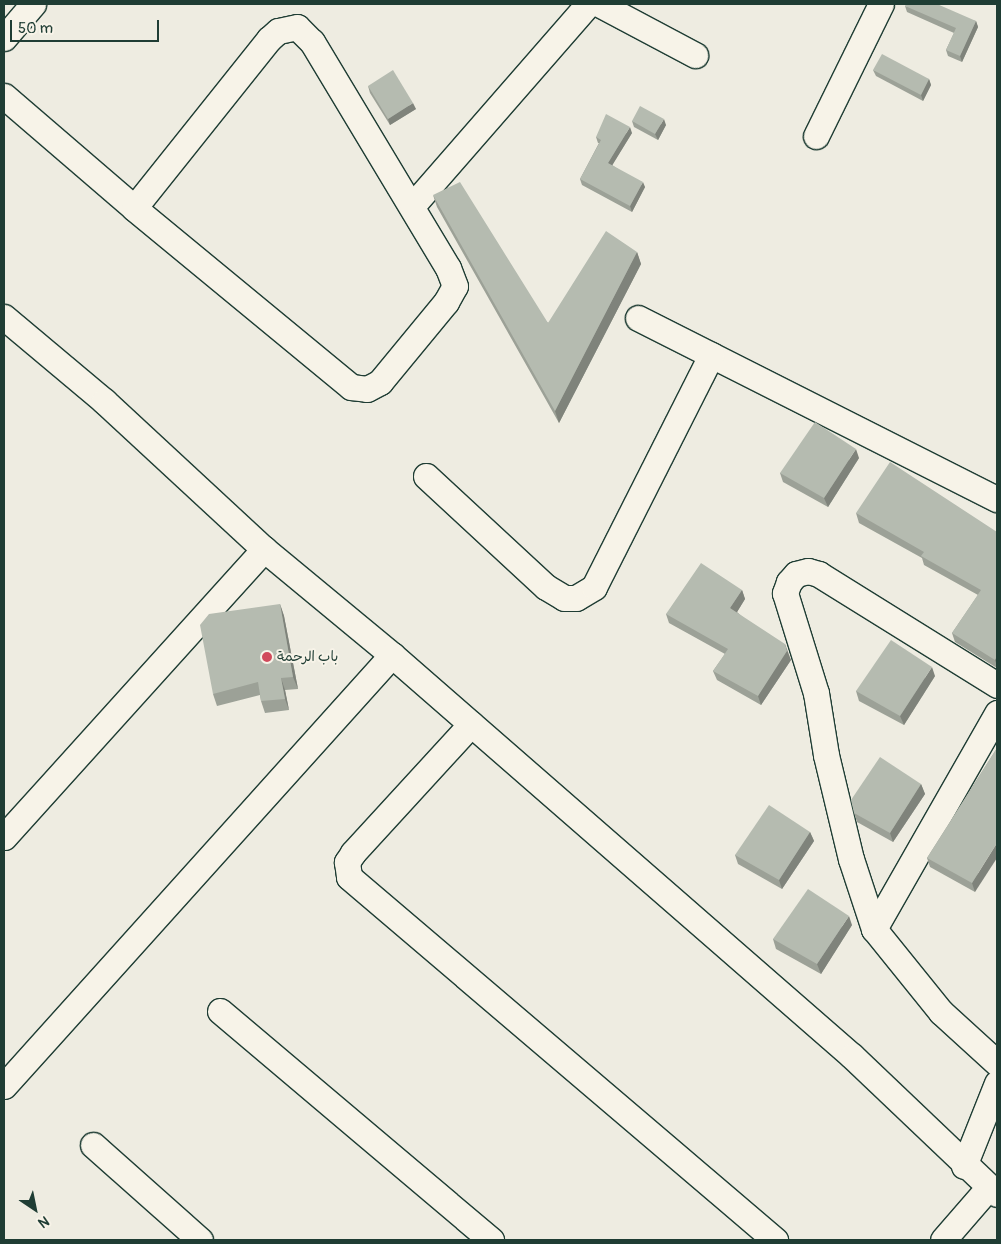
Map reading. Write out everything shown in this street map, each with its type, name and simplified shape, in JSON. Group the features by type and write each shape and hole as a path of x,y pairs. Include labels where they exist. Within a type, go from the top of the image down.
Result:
{"street":[{"path":"4,38 33,4"},
{"path":"412,206 588,4"},
{"path":"599,4 695,55"},
{"path":"816,136 881,4"},
{"path":"4,96 134,208 345,384 362,389 380,382 446,302 455,286 452,274 312,42 304,31 289,27 268,39 134,208"},
{"path":"4,318 104,400 264,549 392,655 852,1056 964,1166 993,1191 943,1240"},
{"path":"638,318 997,499"},
{"path":"426,476 546,587 564,598 576,598 594,587 711,355"},
{"path":"4,836 264,549"},
{"path":"997,684 819,574 808,572 796,574 789,582 784,593 816,694 826,755 851,859 874,929 941,1012 997,1063"},
{"path":"4,1086 392,655"},
{"path":"874,929 997,713"},
{"path":"471,724 353,853 347,862 349,877 769,1238"},
{"path":"220,1011 491,1240"},
{"path":"964,1166 997,1083"},
{"path":"93,1145 200,1240"}],"building":[{"path":"906,4 937,4 976,21 960,56 946,50 956,28 905,6"},
{"path":"882,54 929,79 921,95 873,70"},
{"path":"393,70 413,103 388,119 368,86"},
{"path":"640,106 664,119 655,134 632,121"},
{"path":"606,114 630,127 608,163 643,182 630,206 580,179 601,140 596,137"},
{"path":"460,182 548,323 606,231 637,252 555,411 433,195"},
{"path":"815,422 856,449 824,498 780,473"},
{"path":"890,462 997,532 997,656 995,660 952,633 981,590 921,556 924,552 856,513"},
{"path":"701,563 742,590 730,608 785,644 787,651 758,696 713,671 728,649 666,614"},
{"path":"280,604 293,677 281,678 285,699 261,701 258,682 213,694 200,625 209,614"},
{"path":"891,640 932,667 900,716 856,691"},
{"path":"997,748 997,843 972,883 927,858"},
{"path":"880,757 921,784 890,833 854,813 851,800"},
{"path":"769,805 810,832 779,880 735,855"},
{"path":"808,889 849,916 817,964 773,939"}],"place":[{"name":"باب الرحمة","path":"267,657"}]}
